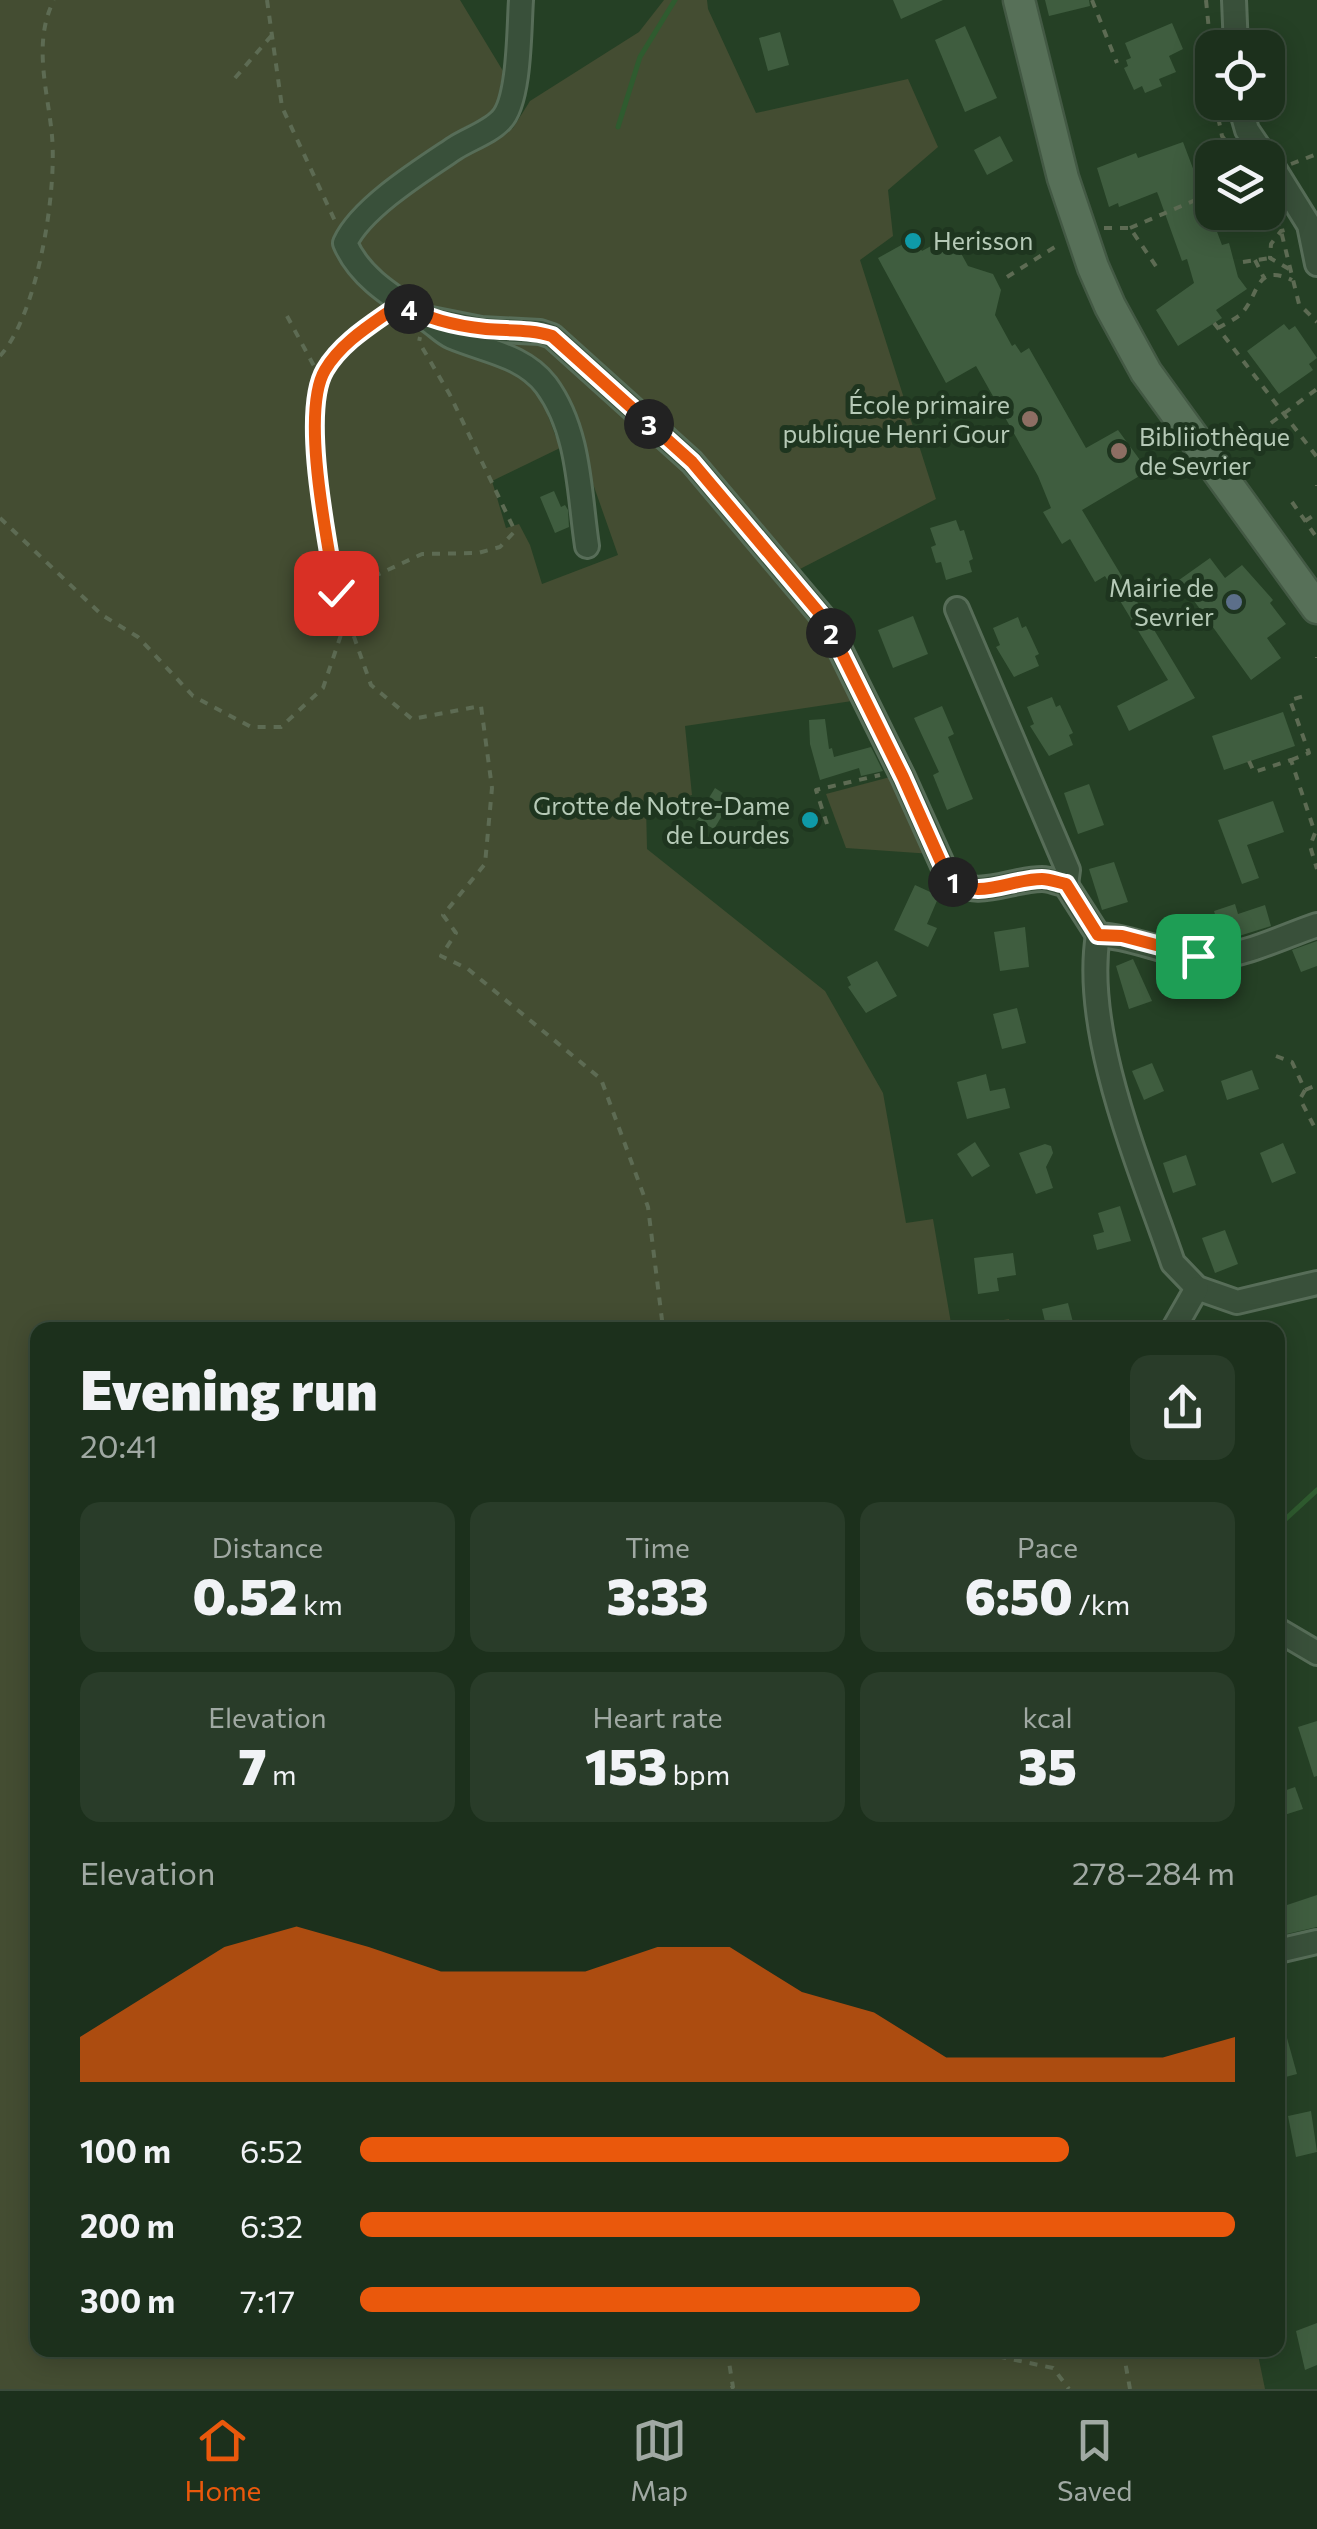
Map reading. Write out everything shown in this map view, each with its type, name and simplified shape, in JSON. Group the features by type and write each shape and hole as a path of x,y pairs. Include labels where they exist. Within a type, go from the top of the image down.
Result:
{"main road":[{"path":"1019,0 1063,178 1110,306 1146,372 1317,608"}],"street":[{"path":"521,0 511,102 501,120 455,148 368,213 351,231 346,243 353,261 400,304 448,335 521,361 546,384 580,471 588,546"},
{"path":"1234,0 1235,30"},
{"path":"1285,187 1308,225 1317,264"},
{"path":"426,318 552,336 692,462 826,621 948,878 958,887 981,890 1043,879 1066,884"},
{"path":"958,609 1068,870 1066,884 1098,935 1094,958 1106,1056 1118,1102 1174,1262 1196,1288 1236,1302 1317,1283"},
{"path":"1098,935 1122,936 1212,957 1317,925"},
{"path":"1177,1322 1196,1288"},
{"path":"1285,1634 1317,1653"},
{"path":"1285,1949 1317,1942"}],"path":[{"path":"0,356 20,327 30,301 48,205 52,135 42,59 54,0"},
{"path":"267,0 282,107 346,243"},
{"path":"1092,0 1117,63"},
{"path":"1206,0 1209,30"},
{"path":"235,78 272,36"},
{"path":"1104,228 1130,228 1195,200"},
{"path":"1130,228 1160,272"},
{"path":"1270,258 1271,244 1281,231"},
{"path":"1281,231 1298,304 1317,322"},
{"path":"1007,277 1066,241"},
{"path":"1243,262 1270,258 1290,270"},
{"path":"1255,260 1264,278"},
{"path":"1293,280 1278,274 1264,278 1242,314 1216,326 1317,457"},
{"path":"400,304 366,325 325,369 314,409 323,516 336,593 372,685 412,719 481,706 492,788 485,864 443,915 456,933 442,956 468,969 601,1079 648,1207 661,1322"},
{"path":"287,316 321,379"},
{"path":"0,518 102,615 138,638 193,696 251,728 281,727 323,688 348,617 366,580 422,554 478,553 500,547 515,531 450,395 418,342 426,318"},
{"path":"1271,423 1317,389"},
{"path":"1292,502 1317,538"},
{"path":"1305,521 1317,513"},
{"path":"1249,761 1254,772 1309,753 1290,700 1308,695"},
{"path":"1291,760 1315,834 1310,846 1317,869"},
{"path":"827,824 816,790 899,770"},
{"path":"1308,812 1317,810"},
{"path":"1276,1056 1292,1062 1305,1090"},
{"path":"1317,1084 1305,1090 1300,1099 1317,1132"},
{"path":"728,2357 733,2386 729,2389"},
{"path":"1001,2357 1053,2368 1069,2389"},
{"path":"1124,2357 1130,2389"}],"green space":[{"path":"0,0 460,0 503,71 496,111 463,128 470,152 513,128 530,101 639,32 664,0 707,0 756,113 908,79 938,147 888,190 893,236 860,260 936,499 800,569 852,701 685,726 692,795 646,805 647,849 825,991 883,1093 906,1223 933,1219 951,1322 30,1322 30,2357 1258,2357 1265,2389 0,2389","holes":["538,389 566,407 618,555 542,584 519,524 506,528 492,481 560,448"]},
{"path":"894,776 932,854 846,848 826,794"}],"building":[{"path":"893,0 943,0 901,19"},
{"path":"1045,0 1089,0 1090,6 1049,16"},
{"path":"1172,23 1183,49 1169,56 1176,72 1159,79 1162,86 1145,93 1142,86 1134,90 1124,68 1131,58 1125,43"},
{"path":"965,26 997,98 965,112 935,40"},
{"path":"780,32 789,65 768,71 759,38"},
{"path":"1000,136 1013,161 987,175 974,150"},
{"path":"1183,142 1195,174 1195,230 1216,230 1222,245 1229,243 1238,277 1247,289 1216,310 1222,318 1178,346 1156,310 1194,283 1157,192 1109,207 1097,168 1136,153 1138,158"},
{"path":"951,235 968,266 993,274 1001,290 995,315 1012,346 1015,344 1021,353 1029,348 1086,448 1118,430 1148,471 1082,510 1195,698 1129,731 1117,706 1168,680 1105,576 1095,582 1070,539 1062,544 1043,512 1051,508 1038,476 976,366 946,383 878,258 914,238 922,251"},
{"path":"1284,324 1289,330 1295,326 1317,358 1309,364 1313,370 1279,394 1247,351"},
{"path":"554,491 561,507 565,505 568,510 569,527 555,533 540,497"},
{"path":"956,520 960,531 964,530 973,559 969,561 972,572 946,580 931,547 936,545 930,528"},
{"path":"1210,558 1225,578 1242,565 1273,600 1270,603 1286,624 1267,638 1281,658 1251,680 1179,580"},
{"path":"913,616 928,654 893,668 878,630"},
{"path":"1018,617 1039,654 1035,656 1039,666 1014,677 996,647 1000,645 993,628"},
{"path":"1052,697 1073,733 1069,735 1073,745 1049,756 1030,726 1034,724 1027,707"},
{"path":"942,706 954,734 948,737 973,799 947,810 933,775 939,772 914,718"},
{"path":"1283,712 1295,746 1224,770 1212,736"},
{"path":"825,719 829,749 832,748 834,757 871,747 883,771 861,776 859,768 820,780 810,744 809,720"},
{"path":"1089,784 1104,825 1078,834 1064,793"},
{"path":"715,788 732,799 714,829 696,819"},
{"path":"1273,801 1284,832 1247,845 1259,878 1242,884 1218,820"},
{"path":"1114,862 1128,902 1102,910 1089,869"},
{"path":"915,885 939,896 927,924 937,928 928,947 894,930"},
{"path":"1235,904 1238,914 1265,905 1271,926 1223,941 1214,911"},
{"path":"1025,927 1029,967 1000,971 994,932"},
{"path":"1317,941 1317,966 1301,972 1292,950"},
{"path":"1133,959 1152,1001 1129,1009 1116,966"},
{"path":"877,961 897,996 866,1013 848,987 851,985 847,977"},
{"path":"1017,1008 1026,1043 1002,1049 993,1014"},
{"path":"1152,1063 1164,1091 1144,1100 1132,1071"},
{"path":"1252,1070 1259,1089 1227,1100 1221,1081"},
{"path":"986,1074 990,1091 1005,1088 1010,1108 967,1119 957,1082"},
{"path":"975,1142 990,1166 972,1177 957,1154"},
{"path":"1283,1143 1296,1173 1272,1183 1260,1153"},
{"path":"1045,1144 1051,1146 1053,1153 1046,1167 1053,1188 1036,1194 1019,1153"},
{"path":"1186,1155 1196,1185 1173,1193 1163,1163"},
{"path":"1120,1206 1131,1241 1097,1250 1093,1235 1104,1232 1098,1213"},
{"path":"1225,1230 1238,1264 1215,1273 1202,1238"},
{"path":"1013,1253 1016,1275 997,1278 999,1291 978,1294 974,1258"},
{"path":"1068,1303 1073,1322 1045,1322 1042,1309"},
{"path":"1317,1721 1317,1776 1314,1777 1298,1727"},
{"path":"1295,1787 1303,1809 1285,1815 1285,1791"},
{"path":"1317,1895 1317,1927 1285,1934 1285,1906"},
{"path":"1285,2031 1297,2074 1285,2077"},
{"path":"1311,2111 1317,2152 1296,2157 1288,2116"},
{"path":"1317,2323 1317,2365 1305,2370 1296,2331"}],"waterway":[{"path":"618,127 640,57 675,0"},
{"path":"1285,1520 1317,1490"}],"place":[{"name":"Herisson","path":"913,241"},
{"name":"École primaire publique Henri Gour","path":"1030,419"},
{"name":"Bibliiothèque de Sevrier","path":"1119,451"},
{"name":"Mairie de Sevrier","path":"1234,602"},
{"name":"Grotte de Notre-Dame de Lourdes","path":"810,820"}],"route":[{"path":"336,593 323,516 314,409 325,369 366,325 400,304 426,318 552,336 692,462 826,621 948,878 958,887 981,890 1043,879 1066,884 1098,935 1122,936 1198,956"}]}
